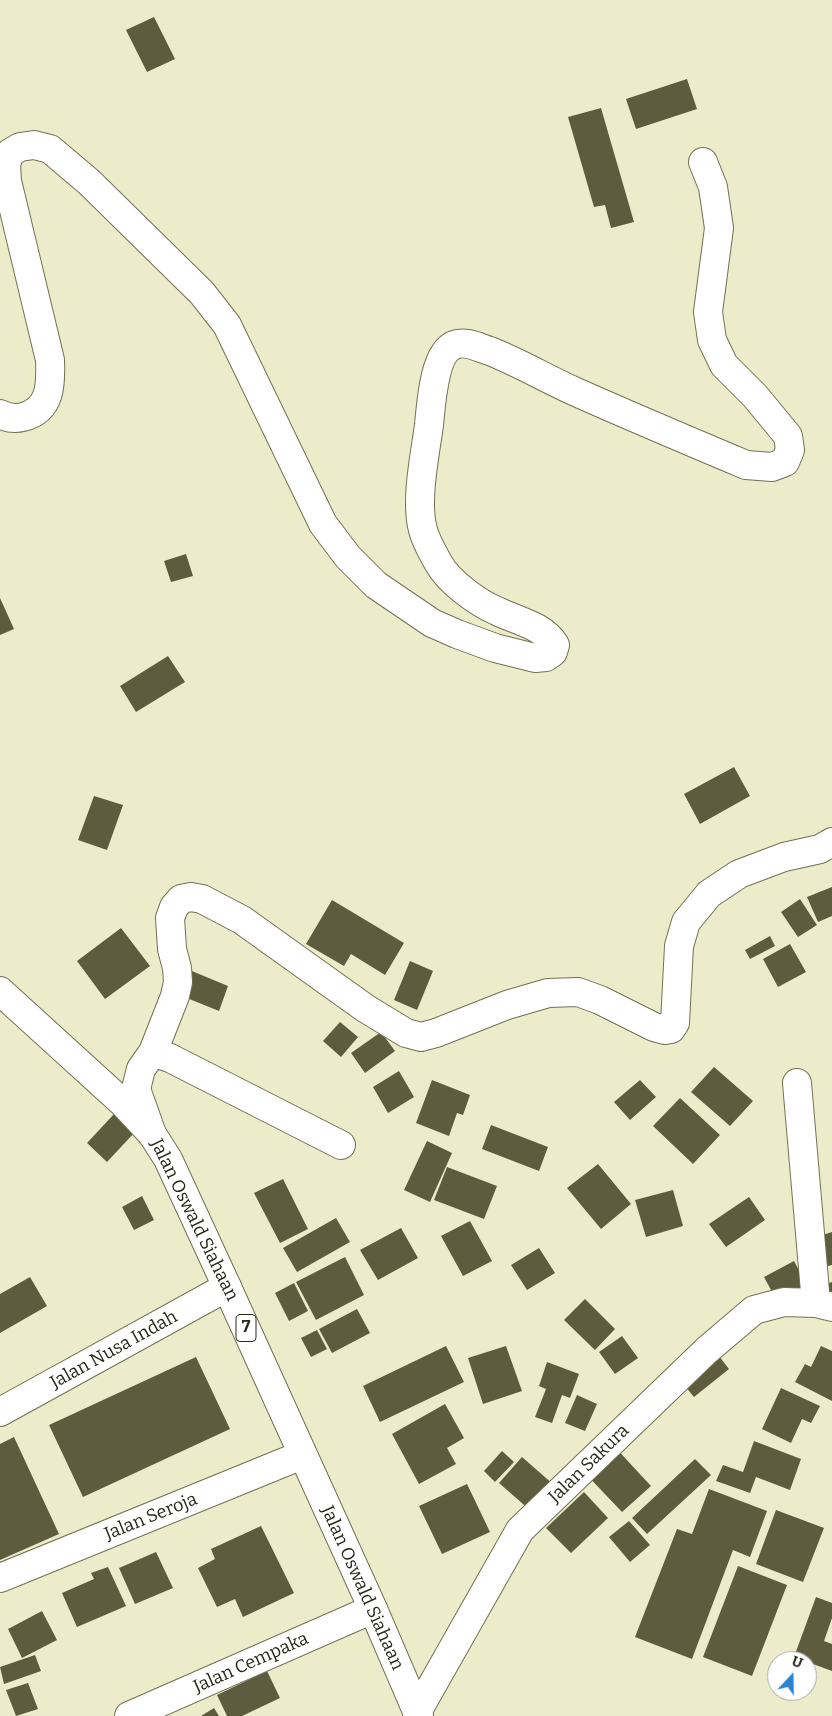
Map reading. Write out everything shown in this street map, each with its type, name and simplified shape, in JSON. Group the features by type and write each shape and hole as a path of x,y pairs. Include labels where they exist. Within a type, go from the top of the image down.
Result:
{"main road":[{"path":"0,414 16,419 29,416 41,408 48,392 51,378 50,360 7,181 6,164 10,153 20,146 34,145 50,149 89,182 202,293 227,326 323,524 348,557 376,585 432,623 495,648 535,658 546,657 553,652 555,644 550,637 542,631 495,610 460,587 440,566 422,528 420,501 433,390 440,360 446,349 455,344 468,344 492,352 575,391 746,465 772,467 785,462 790,450 788,436 755,396 724,365 712,340 708,312 719,228 713,188 703,162"},
{"path":"152,1134 136,1089 141,1069 153,1052 175,996 178,982 177,968 172,949 170,918 174,907 182,899 191,897 202,898 242,920 365,1008 406,1033 421,1036 436,1033 507,1005 548,993 578,992 600,1000 654,1027 665,1030 671,1029 675,1023 679,946 686,922 710,894 739,874 784,857 820,849 832,842"},
{"name":"Jalan Oswald Siahaan","path":"0,991 123,1103 152,1134 168,1160 373,1609 418,1714"},
{"path":"153,1052 170,1058 341,1145"},
{"path":"797,1083 824,1305"},
{"name":"Jalan Nusa Indah","path":"0,1412 227,1287"},
{"name":"Jalan Sakura","path":"418,1714 520,1530 707,1350 754,1310 784,1302 824,1305"},
{"name":"Jalan Seroja","path":"0,1578 302,1455"},
{"name":"Jalan Cempaka","path":"129,1716 373,1609"}],"building":[{"path":"154,17 175,59 147,72 126,30"},
{"path":"687,79 697,109 636,129 626,99"},
{"path":"601,108 634,222 611,228 605,205 594,207 568,117"},
{"path":"186,554 193,576 171,582 164,561"},
{"path":"0,598 14,629 0,635"},
{"path":"168,656 185,682 136,712 120,686"},
{"path":"734,767 750,796 700,824 684,794"},
{"path":"94,796 123,805 107,850 78,840"},
{"path":"832,887 832,916 818,922 807,897"},
{"path":"800,899 817,925 798,937 781,912"},
{"path":"332,900 404,943 385,975 351,954 344,966 306,944"},
{"path":"121,928 150,966 105,999 77,961"},
{"path":"770,936 775,946 750,959 745,950"},
{"path":"790,944 806,972 778,987 763,959"},
{"path":"410,961 433,971 417,1010 394,1000"},
{"path":"187,969 228,986 219,1011 177,994"},
{"path":"340,1022 358,1037 341,1057 323,1041"},
{"path":"381,1032 395,1051 365,1073 351,1053"},
{"path":"714,1067 753,1101 730,1126 691,1092"},
{"path":"399,1071 414,1097 388,1113 373,1087"},
{"path":"432,1080 470,1095 463,1115 457,1113 449,1136 416,1123"},
{"path":"640,1080 656,1097 630,1120 614,1102"},
{"path":"680,1098 720,1135 693,1164 653,1126"},
{"path":"115,1113 135,1132 107,1162 87,1143"},
{"path":"491,1125 548,1147 539,1171 482,1149"},
{"path":"427,1141 452,1153 430,1202 404,1190"},
{"path":"598,1164 631,1204 601,1229 567,1188"},
{"path":"447,1167 497,1186 484,1219 434,1200"},
{"path":"283,1179 308,1229 280,1243 254,1193"},
{"path":"673,1190 683,1226 646,1237 635,1200"},
{"path":"142,1196 154,1220 134,1230 122,1207"},
{"path":"749,1197 765,1220 726,1247 709,1224"},
{"path":"336,1218 350,1242 297,1272 283,1248"},
{"path":"470,1221 492,1261 463,1276 441,1236"},
{"path":"401,1228 418,1258 378,1280 360,1250"},
{"path":"832,1232 832,1265 824,1267 816,1237"},
{"path":"539,1248 555,1273 527,1290 511,1265"},
{"path":"345,1257 364,1295 316,1320 296,1282"},
{"path":"794,1261 808,1287 778,1303 764,1277"},
{"path":"30,1277 47,1306 0,1333 0,1294"},
{"path":"832,1282 832,1302 826,1284"},
{"path":"294,1283 308,1311 289,1321 275,1293"},
{"path":"585,1299 615,1329 595,1350 564,1320"},
{"path":"357,1309 370,1333 332,1353 319,1329"},
{"path":"317,1330 327,1349 311,1357 301,1338"},
{"path":"622,1336 638,1358 615,1374 599,1352"},
{"path":"446,1346 464,1382 380,1422 363,1386"},
{"path":"506,1346 522,1391 483,1404 468,1358"},
{"path":"821,1346 832,1351 832,1401 795,1382 805,1364 811,1367"},
{"path":"715,1351 729,1369 694,1397 679,1379"},
{"path":"196,1357 230,1429 83,1497 49,1425"},
{"path":"547,1362 579,1374 570,1398 562,1395 552,1423 535,1417 546,1389 539,1386"},
{"path":"781,1388 820,1406 811,1423 802,1419 791,1443 762,1429"},
{"path":"577,1395 597,1404 585,1431 565,1423"},
{"path":"445,1404 464,1438 447,1448 456,1464 419,1484 392,1434"},
{"path":"14,1437 59,1534 0,1560 0,1444"},
{"path":"754,1441 801,1459 790,1490 756,1477 750,1493 716,1481 723,1465 743,1472"},
{"path":"612,1444 651,1486 622,1512 583,1471"},
{"path":"502,1451 514,1462 495,1482 484,1471"},
{"path":"522,1457 554,1485 531,1511 499,1483"},
{"path":"695,1459 711,1475 647,1534 632,1518"},
{"path":"467,1484 490,1532 442,1554 419,1506"},
{"path":"709,1489 767,1511 750,1557 733,1550 692,1659 635,1637 677,1529 692,1534"},
{"path":"584,1492 608,1518 571,1553 546,1528"},
{"path":"776,1510 824,1528 803,1582 756,1564"},
{"path":"629,1521 650,1545 630,1562 609,1537"},
{"path":"261,1526 294,1593 243,1617 235,1599 217,1607 198,1568 215,1559 211,1549"},
{"path":"156,1552 173,1588 135,1604 119,1568"},
{"path":"738,1566 787,1585 752,1676 703,1657"},
{"path":"108,1567 126,1606 77,1627 62,1593 94,1579 91,1573"},
{"path":"816,1597 832,1603 832,1618 824,1641 832,1644 832,1671 817,1665 817,1651 796,1651"},
{"path":"42,1611 57,1640 22,1658 8,1629"},
{"path":"35,1655 41,1671 4,1684 0,1667"},
{"path":"267,1671 280,1698 242,1716 227,1716 217,1695"},
{"path":"28,1683 38,1709 16,1716 6,1690"},
{"path":"214,1708 219,1716 201,1716"}]}
